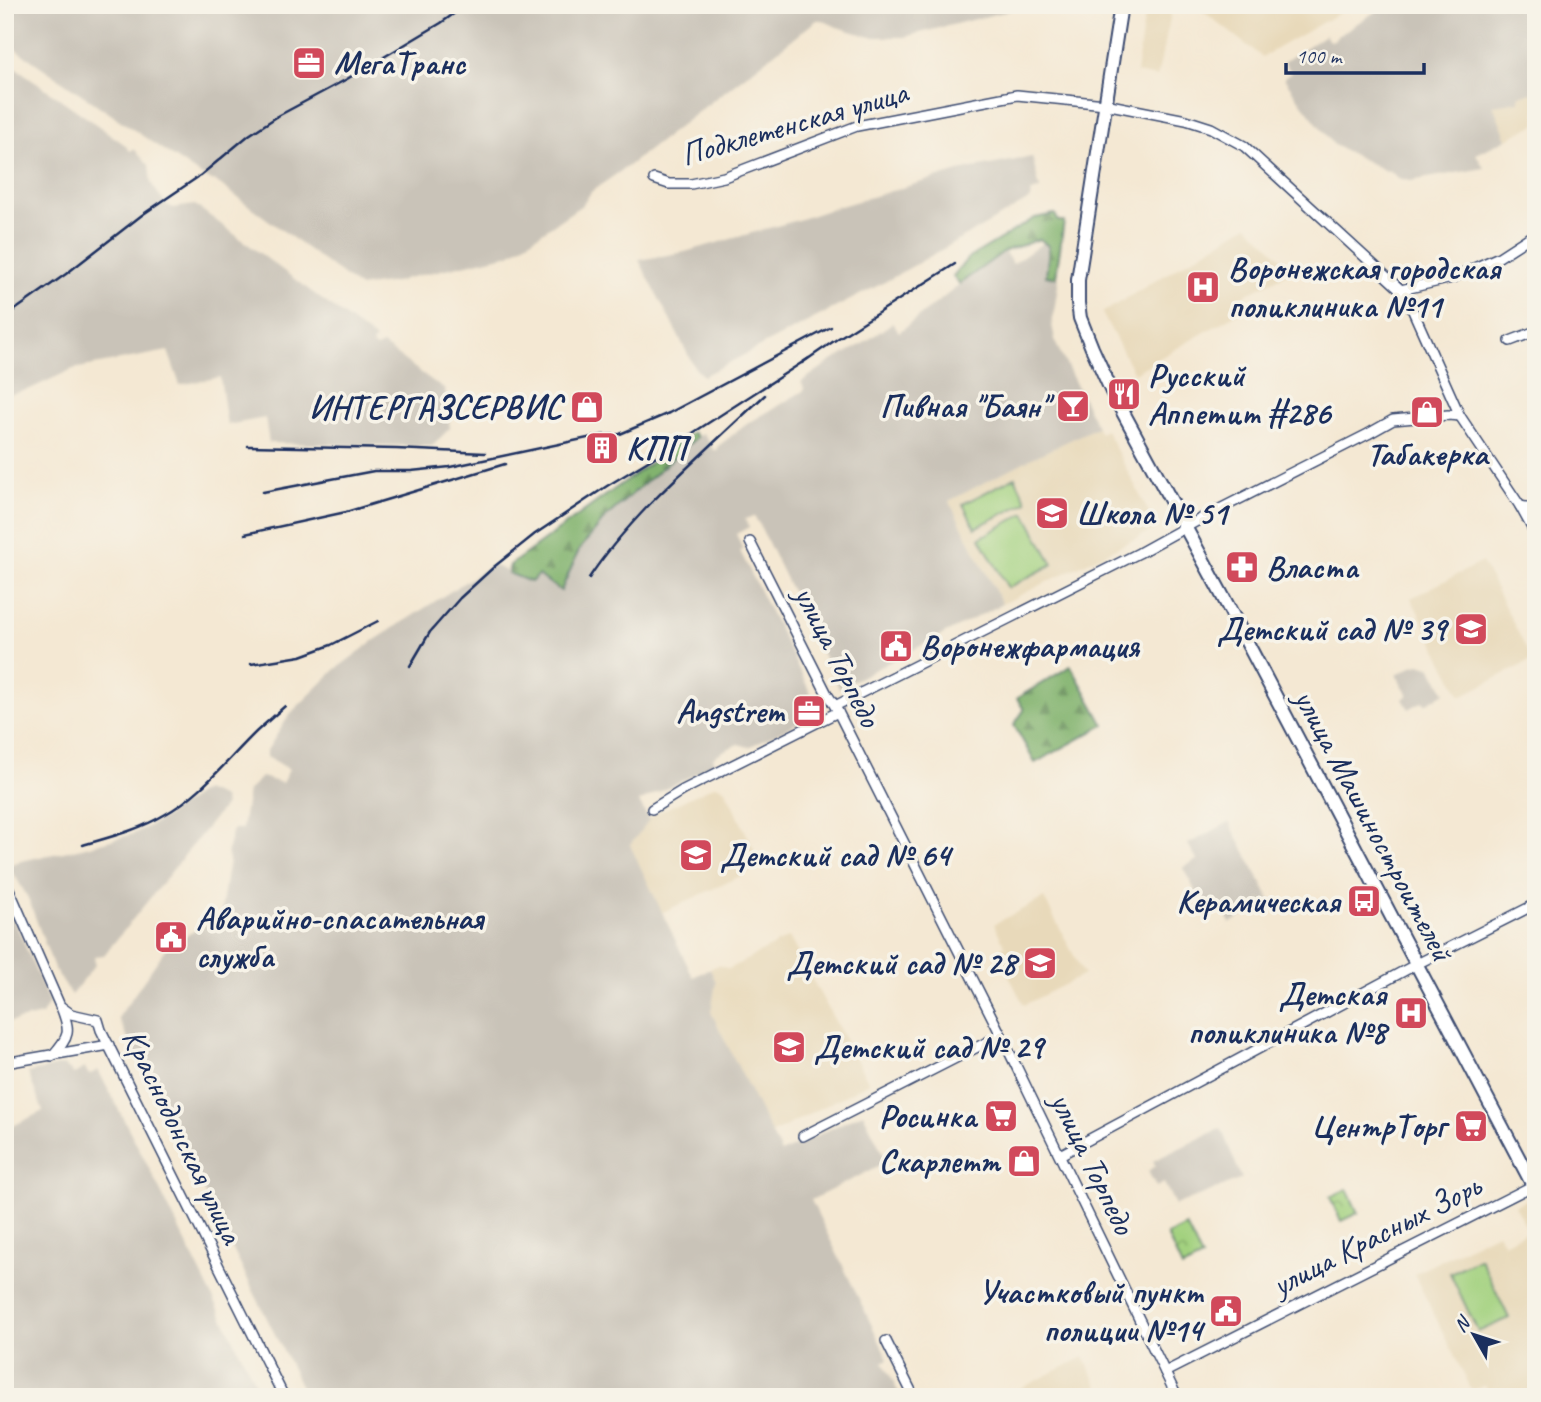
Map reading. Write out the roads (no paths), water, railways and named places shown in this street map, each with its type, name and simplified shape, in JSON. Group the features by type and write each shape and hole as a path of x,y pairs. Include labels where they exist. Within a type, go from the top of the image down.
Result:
{"street":[{"name":"улица Машиностроителей","path":"1121,5 1078,280 1080,318 1112,392 1535,1187"},
{"name":"Подклетенская улица","path":"654,179 669,184 691,184 724,177 857,126 1017,95 1105,104 1186,120 1211,128 1244,146 1401,290 1409,302 1460,416 1520,506 1536,535"},
{"path":"1401,290 1452,278 1499,257 1536,233"},
{"path":"1510,341 1536,331"},
{"path":"652,809 837,709 1393,420 1460,416"},
{"path":"1520,506 1536,509"},
{"name":"улица Торпедо","path":"750,542 1001,1035 1177,1397"},
{"path":"5,880 68,1025 63,1044 52,1056"},
{"path":"1060,1155 1536,904"},
{"name":"Краснодонская улица","path":"60,1006 71,1014 98,1020 284,1397"},
{"path":"803,1136 1001,1035"},
{"path":"5,1063 109,1045"},
{"name":"улица Красных Зорь","path":"1165,1372 1535,1187"},
{"path":"886,1340 914,1397"}],"railway":[{"path":"5,317 142,215 201,175 249,135 441,23 466,5"},
{"path":"802,363 955,264"},
{"path":"263,492 374,471 450,467 602,435 620,434 669,413 831,327"},
{"path":"410,666 430,632 460,598 535,534 809,358"},
{"path":"589,578 618,539 651,503 765,395"},
{"path":"248,446 485,453"},
{"path":"245,534 346,512 505,464"},
{"path":"251,664 301,656 331,645 378,621"},
{"path":"83,845 135,829 177,807 202,787 285,706"}],"place":[{"name":"МегаТранс","path":"309,63"},
{"name":"Воронежская городская поликлиника №11","path":"1203,287"},
{"name":"Русский Аппетит #286","path":"1124,394"},
{"name":"Пивная \"Баян\"","path":"1073,406"},
{"name":"ИНТЕРГАЗСЕРВИС","path":"587,407"},
{"name":"Табакерка","path":"1427,412"},
{"name":"КПП","path":"602,448"},
{"name":"Школа № 51","path":"1052,513"},
{"name":"Власта","path":"1242,567"},
{"name":"Детский сад № 39","path":"1471,629"},
{"name":"Воронежфармация","path":"896,646"},
{"name":"Angstrem","path":"809,711"},
{"name":"Детский сад № 64","path":"696,855"},
{"name":"Керамическая","path":"1364,901"},
{"name":"Аварийно-спасательная служба","path":"171,937"},
{"name":"Детский сад № 28","path":"1040,963"},
{"name":"Детская поликлиника №8","path":"1411,1013"},
{"name":"Детский сад № 29","path":"789,1047"},
{"name":"Росинка","path":"1001,1116"},
{"name":"ЦентрТорг","path":"1471,1126"},
{"name":"Скарлетт","path":"1024,1161"},
{"name":"Участковый пункт полиции №14","path":"1226,1311"}]}
